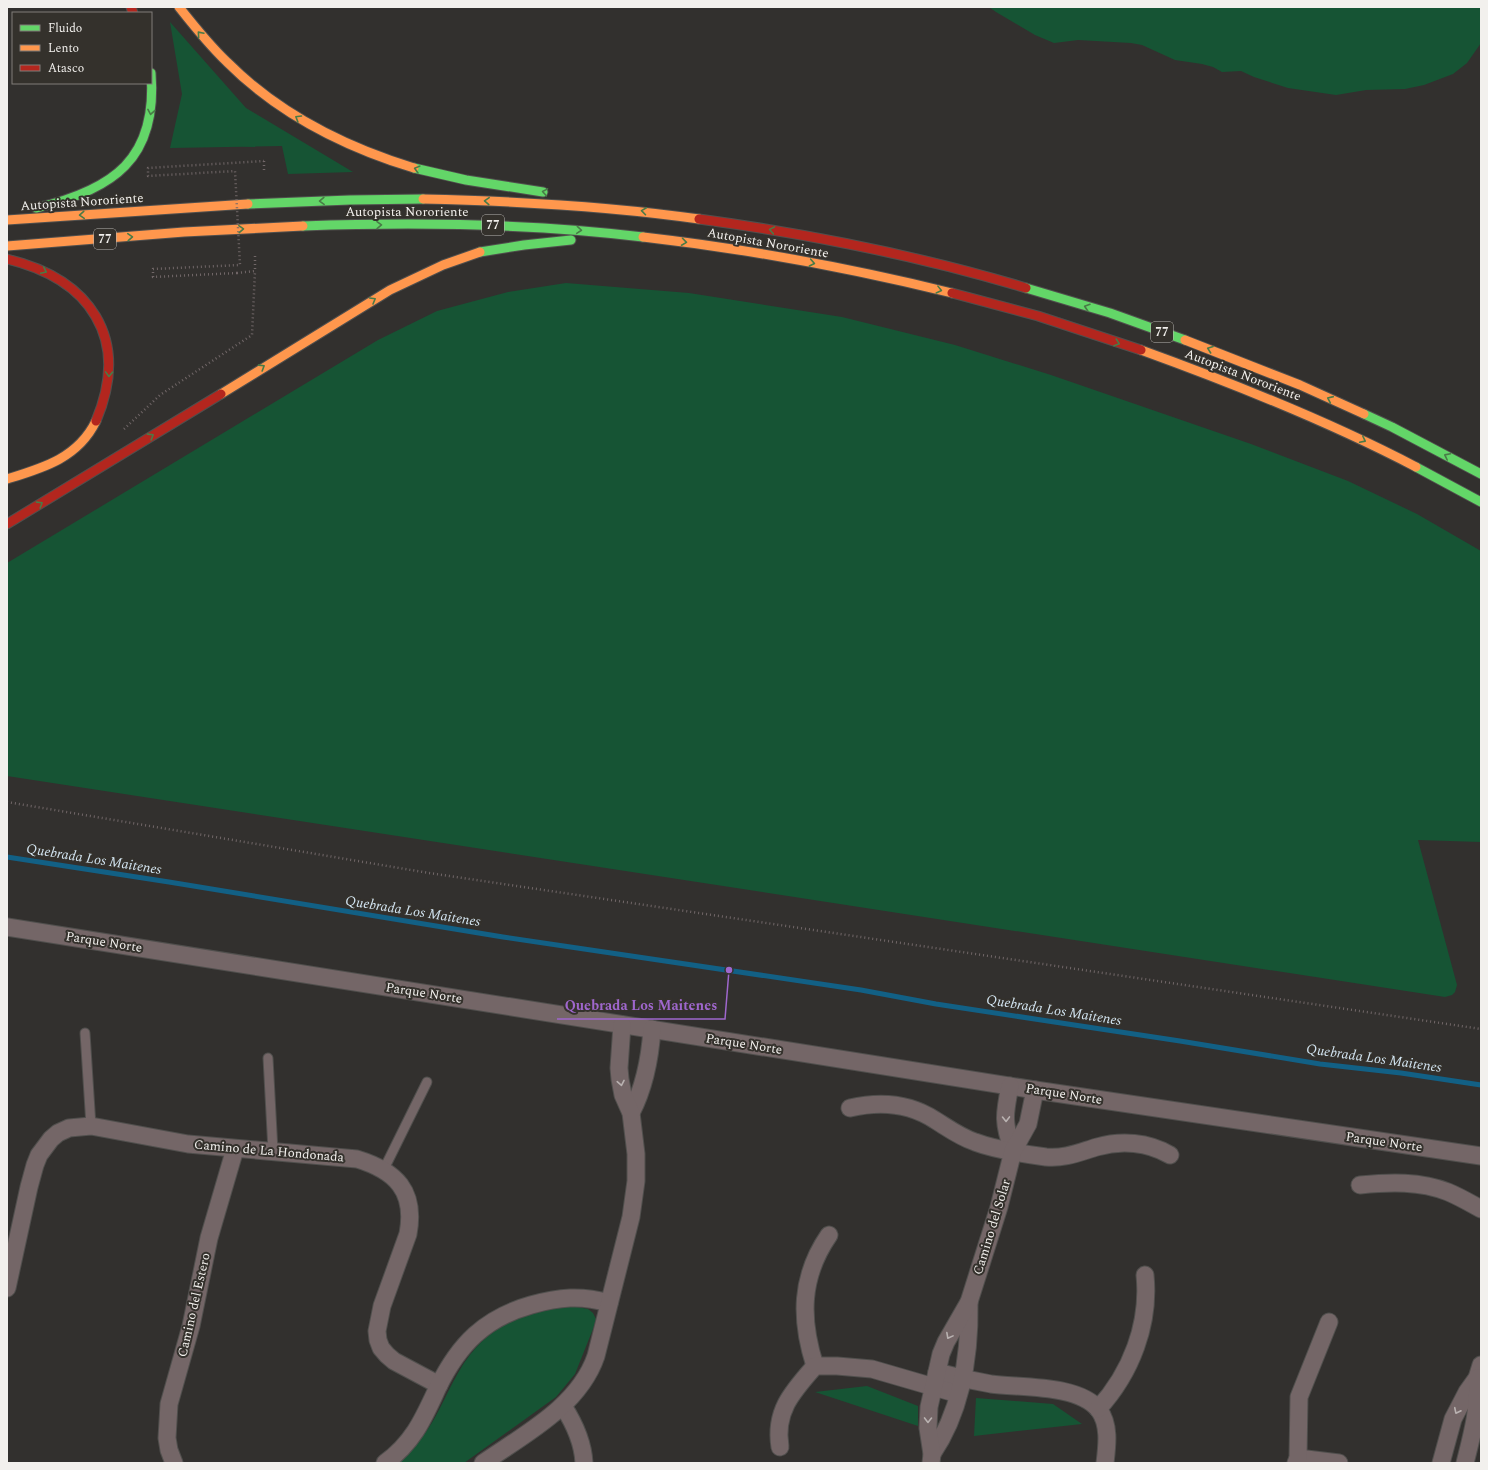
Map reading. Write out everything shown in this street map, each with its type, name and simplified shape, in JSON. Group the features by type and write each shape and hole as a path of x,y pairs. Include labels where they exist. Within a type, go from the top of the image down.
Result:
{"highway":[{"path":"179,7 208,44 252,85 292,114 340,141 376,157 421,171 549,193"},
{"path":"7,213 75,198 97,188 122,171 134,155 148,126 153,98 152,84"},
{"path":"564,196 624,208"},
{"name":"Autopista Nororiente","path":"7,220 276,202 389,199 466,200 624,208 760,228 904,256 966,271 1069,301 1181,338 1332,399 1481,474"},
{"name":"Autopista Nororiente","path":"7,246 202,232 340,225 478,224 556,228 646,237 773,255 865,273 980,300 1040,317 1159,357 1287,406 1343,430 1481,502"},
{"path":"7,524 361,307 390,290 446,263 477,253 554,241 646,237"},
{"path":"7,259 46,272 60,280 83,298 99,324 108,354 109,368 108,384 99,415 79,444 66,456 29,473 7,478"}],"street":[{"name":"Parque Norte","path":"7,927 1035,1090 1481,1156"},
{"path":"483,1463 563,1406 580,1388 593,1367 600,1346 634,1199 636,1168 631,1113 623,1095 619,1068 622,1025"},
{"path":"631,1113 640,1097 647,1071 650,1056 652,1029"},
{"path":"1010,1086 1005,1120 1006,1133 1013,1151"},
{"name":"Camino del Solar","path":"932,1459 928,1418 935,1380 946,1342 969,1302 999,1207 1013,1151 1028,1124 1035,1090"},
{"path":"850,1108 880,1104 907,1107 922,1112 959,1135 974,1142 1013,1151 1055,1157 1066,1156 1109,1144 1131,1143 1144,1144 1170,1154"},
{"name":"Camino de La Hondonada","path":"7,1288 29,1187 39,1155 45,1146 58,1133 75,1127 91,1126 188,1144 357,1159 384,1169 404,1190 408,1202 410,1222 408,1234 382,1306 377,1331 378,1340 384,1352 394,1361 439,1385"},
{"name":"Camino del Estero","path":"174,1463 169,1450 167,1438 169,1404 191,1326 209,1238 235,1149"},
{"path":"1360,1185 1397,1182 1423,1185 1448,1192 1481,1209"},
{"path":"815,1366 806,1328 806,1291 812,1265 830,1235"},
{"path":"1098,1409 1118,1384 1136,1348 1142,1326 1146,1301 1145,1275"},
{"path":"385,1463 401,1450 417,1430 449,1366 460,1350 480,1329 506,1314 538,1303 566,1298 591,1298 609,1303"},
{"name":"Camino del Solar","path":"932,1459 949,1423 960,1386 969,1342 969,1302"},
{"path":"1329,1322 1299,1396 1297,1460 1339,1463"},
{"path":"780,1447 778,1430 781,1414 784,1406 796,1387 815,1366 837,1366 872,1369 960,1386 1009,1386 1053,1389 1078,1396 1098,1409 1104,1422 1107,1441 1105,1463"},
{"path":"1479,1372 1477,1413 1471,1458 1443,1456 1451,1426 1458,1409 1479,1372"},
{"path":"563,1406 575,1427 582,1448 584,1463"}],"lane":[{"path":"85,1033 91,1126"},
{"path":"268,1058 273,1151"},
{"path":"384,1169 427,1082"}],"path":[{"path":"255,272 153,277 153,269 240,264 235,171 148,176 148,168 264,161 264,173"},
{"path":"123,430 160,395 252,335 255,256"},
{"path":"7,802 436,874 1481,1029"}],"green space":[{"path":"989,7 1481,7 1481,43 1467,63 1453,74 1424,85 1405,89 1366,90 1336,95 1288,88 1254,77 1241,71 1222,72 1213,67 1202,64 1175,60 1142,45 1078,40 1054,43 1035,35"},
{"path":"170,22 246,108 353,172 288,174 282,146 170,148 182,94"},
{"path":"566,283 689,293 842,317 955,345 1051,375 1251,444 1348,481 1417,514 1481,551 1481,842 1418,840 1457,985 1455,992 1452,995 1445,997 7,776 7,563 378,340 437,311 508,292"},
{"path":"562,1307 588,1309 593,1313 596,1319 575,1374 556,1397 464,1463 397,1463 426,1432 467,1358 489,1335 515,1320 545,1310"},
{"path":"867,1386 918,1406 918,1426 815,1392"},
{"path":"976,1398 1053,1404 1082,1424 974,1436"}],"waterway":[{"name":"Quebrada Los Maitenes","path":"7,857 503,937 861,990 936,1004 1320,1064 1401,1073 1481,1085"}],"traffic: fast":[{"path":"36,208 63,201 87,191 108,180 125,166 138,149 147,128 151,103 151,84"},
{"path":"414,168 466,180 543,192"},
{"path":"248,204 423,199"},
{"path":"303,226 388,224 516,226 601,232 643,237"},
{"path":"480,252 571,240"},
{"path":"1026,288 1110,313 1185,340"},
{"path":"1364,414 1392,427 1481,474"},
{"path":"1416,467 1481,502"}],"traffic: slow":[{"path":"179,7 220,56 268,98 314,127 338,139 388,160 414,168"},
{"path":"423,199 562,205 665,214 699,219"},
{"path":"7,220 248,204"},
{"path":"7,246 184,232 303,226"},
{"path":"643,237 721,247 799,260 875,275 952,293"},
{"path":"221,394 390,290 443,265 480,252"},
{"path":"1185,340 1300,385 1364,414"},
{"path":"1141,350 1281,404 1349,434 1416,467"},
{"path":"7,479 46,466 69,453 80,444 96,421"}],"traffic: jam":[{"path":"131,7 133,12"},
{"path":"699,219 864,247 986,276 1026,288"},
{"path":"7,259 36,268 61,281 81,297 96,316 105,339 109,363 106,391 96,421"},
{"path":"952,293 1038,316 1141,350"},
{"path":"7,524 221,394"}],"place":[{"name":"Quebrada Los Maitenes","path":"729,970"}]}
